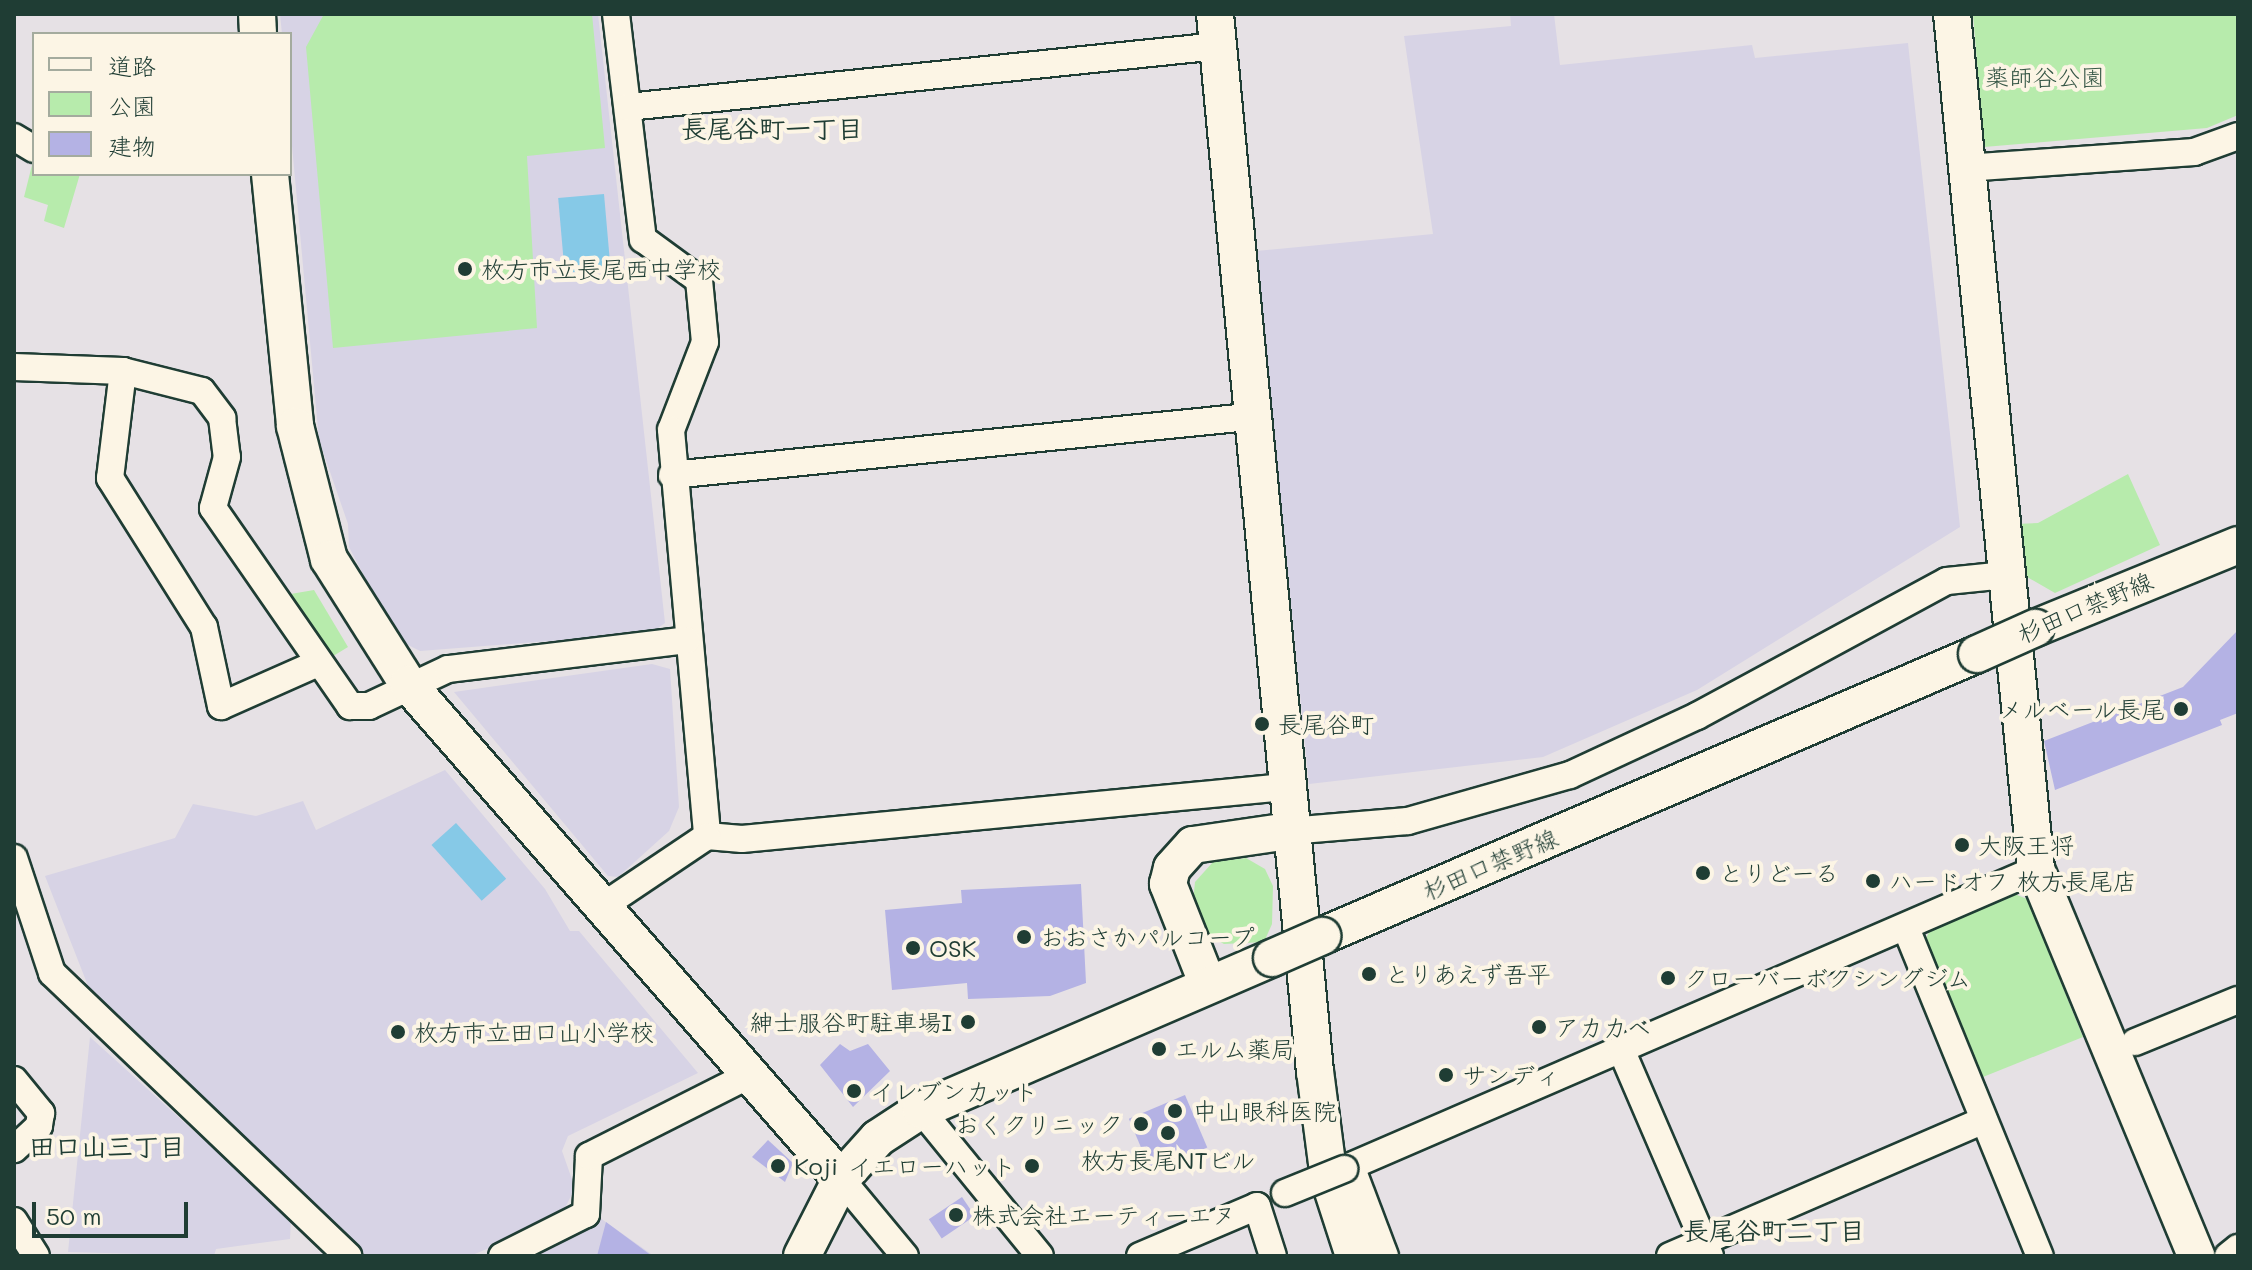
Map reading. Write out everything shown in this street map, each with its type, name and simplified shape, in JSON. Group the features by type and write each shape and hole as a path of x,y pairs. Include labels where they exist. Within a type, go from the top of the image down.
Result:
{"street":[{"path":"616,14 643,239 699,280 705,342 671,430 686,640 707,836"},
{"path":"1952,14 2036,869 2196,1256"},
{"path":"628,107 1216,30 1248,417 1289,831 1327,1165 1354,1256"},
{"path":"1965,168 2194,152 2238,136"},
{"path":"14,137 32,148"},
{"path":"270,176 295,426 329,559 408,684 751,1074 905,1256"},
{"path":"14,367 123,371 202,391 222,418 227,457 213,508 316,664 350,706 369,706 408,684 448,669 686,640"},
{"path":"123,371 110,478 204,627 221,706 316,664"},
{"path":"672,475 1248,417"},
{"name":"杉田口禁野線","path":"802,1256 841,1179 878,1138 921,1110 2035,628 2238,545"},
{"path":"1208,985 1168,884 1172,868 1193,845 1289,831 1408,821 1570,775 1697,716 1947,581 2006,575"},
{"path":"603,906 707,836 742,839 1285,787"},
{"path":"1140,1256 1906,928 2036,869"},
{"path":"16,873 52,973 348,1256"},
{"path":"1906,928 2040,1256"},
{"path":"2135,1042 2238,1000"},
{"path":"1621,1049 1707,1249"},
{"path":"502,1256 586,1214 589,1156 751,1074"},
{"path":"14,1080 41,1113 39,1126 14,1149"},
{"path":"921,1110 1040,1256"},
{"path":"1670,1256 1707,1249 1984,1120"},
{"path":"1348,1167 1385,1256"},
{"path":"1257,1206 1273,1256"},
{"path":"14,1221 36,1256"},
{"path":"2228,1256 2238,1248"}],"shaded area":[{"name":"枚方市立長尾西中学校","path":"280,14 598,14 665,623 651,633 420,651 404,643 387,620 349,547 348,524 319,440 292,146 292,32 282,32"},
{"path":"1510,14 1554,14 1560,65 1752,45 1755,58 1908,43 1960,527 1697,690 1543,757 1309,784 1256,251 1433,234 1404,36 1511,26"},
{"path":"652,664 670,669 679,807 669,831 618,877 608,876 454,692"},
{"name":"枚方市立田口山小学校","path":"445,770 545,889 570,931 579,931 698,1073 568,1136 562,1151 575,1188 566,1206 520,1235 470,1256 360,1256 90,991 45,876 175,838 193,804 256,816 303,801 316,830"},
{"path":"90,1037 291,1219 290,1239 216,1249 214,1256 68,1252"},
{"path":"593,1213 654,1256 516,1256"}],"green space":[{"path":"324,14 592,14 605,148 527,156 537,328 333,348 306,47"},
{"name":"薬師谷公園","path":"1973,14 2238,14 2238,115 2207,128 1984,147"},
{"path":"32,165 32,176 79,176 64,228 44,221 48,205 24,197"},
{"path":"2128,474 2160,545 2055,593 2022,574 2015,524 2038,523"},
{"path":"314,590 348,647 325,661 279,596"},
{"path":"1246,858 1265,869 1273,886 1272,924 1264,942 1224,944 1206,934 1193,902 1195,882 1213,862"},
{"path":"2012,893 2027,899 2083,1037 1978,1079 1923,944 1931,928"}],"water":[{"path":"604,194 611,269 565,273 558,198"},
{"path":"456,823 506,879 482,901 431,845"}],"building":[{"name":"メルベール長尾","path":"2238,630 2238,713 2220,720 2222,725 2055,790 2044,741 2183,687"},
{"name":"おおさかパルコープ","path":"1081,884 1086,983 1050,996 968,999 967,983 892,990 885,910 962,903 961,890"},
{"name":"イレブンカット","path":"840,1044 850,1051 868,1044 890,1071 853,1107 820,1065"},
{"name":"枚方長尾NTビル","path":"1185,1095 1207,1147 1151,1171 1129,1119"},
{"name":"Koji","path":"768,1140 793,1163 785,1182 752,1157"},
{"name":"株式会社エーティーエヌ","path":"962,1197 975,1216 942,1238 929,1219"},
{"path":"606,1222 652,1256 597,1256"}],"place":[{"name":"枚方市立長尾西中学校","path":"465,269"},
{"name":"メルベール長尾","path":"2181,709"},
{"name":"長尾谷町","path":"1262,724"},
{"name":"大阪王将","path":"1962,845"},
{"name":"とりどーる","path":"1703,873"},
{"name":"ハードオフ 枚方長尾店","path":"1873,881"},
{"name":"おおさかパルコープ","path":"1024,937"},
{"name":"OSK","path":"913,948"},
{"name":"とりあえず吾平","path":"1369,974"},
{"name":"クローバーボクシングジム","path":"1668,978"},
{"name":"紳士服谷町駐車場I","path":"968,1022"},
{"name":"アカカベ","path":"1539,1027"},
{"name":"枚方市立田口山小学校","path":"398,1032"},
{"name":"エルム薬局","path":"1159,1049"},
{"name":"サンディ","path":"1446,1075"},
{"name":"イレブンカット","path":"854,1091"},
{"name":"中山眼科医院","path":"1175,1111"},
{"name":"おくクリニック","path":"1141,1124"},
{"name":"枚方長尾NTビル","path":"1168,1133"},
{"name":"Koji","path":"778,1166"},
{"name":"イエローハット","path":"1032,1166"},
{"name":"株式会社エーティーエヌ","path":"956,1215"}],"district":[{"name":"長尾谷町一丁目","path":"772,129"},
{"name":"田口山三丁目","path":"107,1147"},
{"name":"長尾谷町二丁目","path":"1774,1231"}]}
